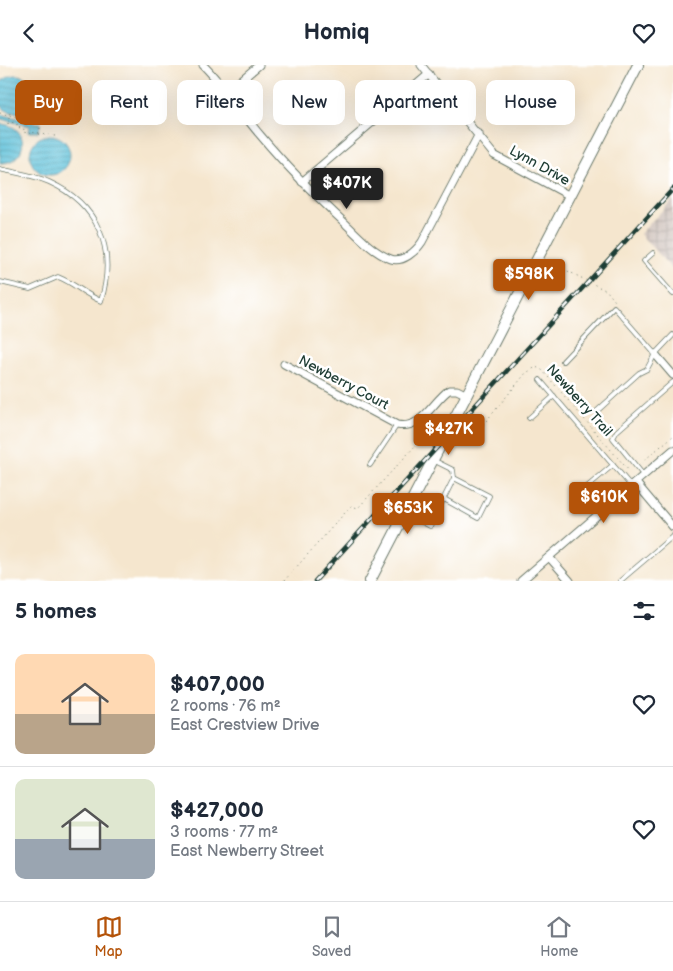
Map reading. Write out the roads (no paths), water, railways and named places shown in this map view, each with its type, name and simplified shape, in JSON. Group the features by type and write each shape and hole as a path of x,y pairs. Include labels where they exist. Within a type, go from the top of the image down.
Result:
{"main road":[{"path":"370,581 638,65"}],"street":[{"path":"203,65 216,80"},
{"path":"241,80 259,65"},
{"name":"Lynn Drive","path":"421,65 479,134 494,155 570,196"},
{"path":"302,182 428,74"},
{"path":"252,125 302,182 356,233 381,254 392,259 402,259 413,253 422,242 479,134"},
{"path":"655,353 673,375"},
{"name":"Newberry Court","path":"284,364 397,425 413,425 449,390 456,390 467,395"},
{"path":"521,581 673,450"},
{"path":"633,484 673,527"},
{"path":"549,557 570,581"}],"lane":[{"path":"0,169 47,181 69,192 82,203 99,229 107,263 106,285 101,301 83,293 69,281 58,277 30,289 0,282"},
{"path":"653,253 644,261 673,293"},
{"path":"563,361 614,307 655,353"},
{"path":"597,411 639,373 647,369 655,353 673,335"},
{"path":"540,380 613,465 633,484"},
{"path":"644,476 613,438 617,431 673,382"},
{"path":"529,418 554,396"},
{"path":"370,465 397,425"},
{"path":"405,513 430,526 454,478 452,470 433,460"},
{"path":"588,486 613,465"},
{"path":"444,499 478,518 490,496 454,478"},
{"path":"620,581 673,536"}],"water":[{"path":"9,76 23,76 28,80 15,80 15,113 9,112 -1,102 -1,86"},
{"path":"0,114 15,117 15,122 0,119"},
{"path":"0,124 17,130 21,137 21,151 10,162 0,163"},
{"path":"26,125 40,125 38,132 29,132 30,126"},
{"path":"50,135 64,141 70,155 64,169 50,175 36,169 30,155 36,141"}],"railway":[{"path":"315,581 673,189"}]}
